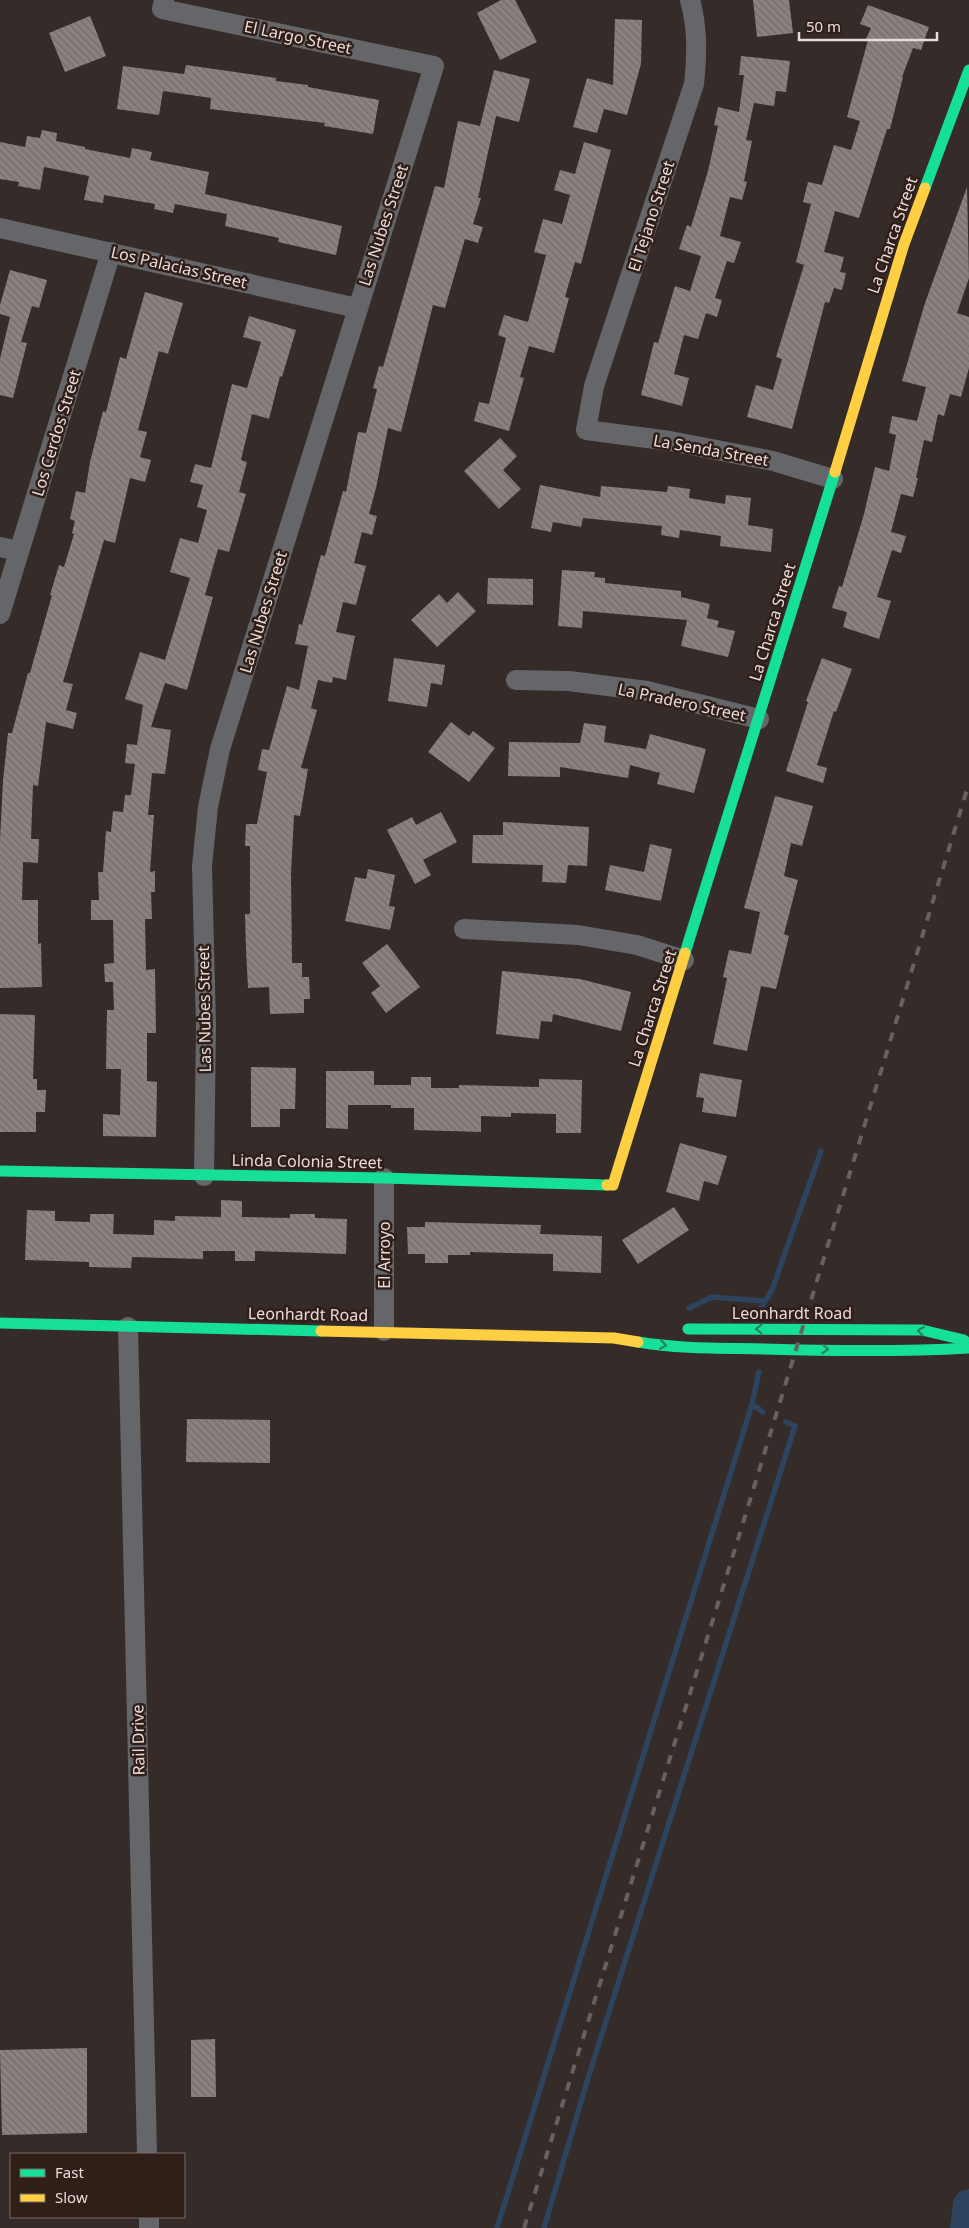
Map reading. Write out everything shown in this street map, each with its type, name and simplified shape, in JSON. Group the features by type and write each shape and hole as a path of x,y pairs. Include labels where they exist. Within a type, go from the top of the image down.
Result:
{"street":[{"name":"El Tejano Street","path":"586,430 594,386 694,84 697,50 695,20 690,0"},
{"name":"El Largo Street","path":"163,4 434,66"},
{"name":"Las Nubes Street","path":"204,1176 206,1026 202,866 208,807 220,749 434,66"},
{"name":"La Charca Street","path":"613,1185 834,479 904,244 969,70"},
{"name":"Los Palacias Street","path":"0,228 357,308"},
{"name":"Los Cerdos Street","path":"0,614 10,549 111,252"},
{"name":"La Senda Street","path":"586,430 670,441 774,461 834,479"},
{"name":"La Pradero Street","path":"516,680 569,681 647,691 758,719"},
{"path":"464,928 578,935 637,945 684,960"},
{"name":"Linda Colonia Street","path":"0,1171 384,1178 613,1185"},
{"name":"El Arroyo","path":"384,1178 384,1331"},
{"name":"Leonhardt Road","path":"0,1323 614,1338 670,1346 785,1350 916,1351 969,1348"},
{"name":"Rail Drive","path":"128,1327 148,2153"},
{"name":"Leonhardt Road","path":"678,1329 922,1330 969,1341"},
{"name":"Leonhardt Road","path":"614,1338 651,1332"}],"building":[{"path":"501,0 515,0 537,42 500,60 477,13"},
{"path":"753,0 789,0 793,33 757,37"},
{"path":"868,5 929,27 921,50 913,48 902,77 890,129 887,129 859,218 835,211 824,252 844,257 840,272 846,273 842,290 834,288 829,303 825,302 792,429 747,417 756,385 773,390 782,359 776,357 804,265 796,262 811,204 803,202 808,182 822,185 834,145 851,150 860,121 847,117 868,40 866,39 871,28 860,24"},
{"path":"90,16 106,56 65,72 49,33"},
{"path":"615,19 642,20 641,64 627,115 604,109 597,133 573,127 587,78 613,85"},
{"path":"741,56 790,61 786,92 776,91 774,106 754,103 746,140 752,141 744,181 747,182 742,200 730,197 720,236 741,242 734,263 727,261 715,298 722,300 717,317 706,313 698,339 684,335 674,374 689,378 682,406 641,395 654,342 658,343 675,286 690,291 701,256 679,249 687,225 691,227 708,171 718,126 714,125 718,107 739,112 744,75 739,75"},
{"path":"186,65 276,78 276,81 308,85 308,87 379,100 373,134 324,126 325,123 210,109 211,98 163,91 159,115 117,109 123,66 184,74"},
{"path":"494,70 530,79 519,122 496,116 478,198 481,198 473,224 483,227 478,243 465,239 445,308 433,305 401,432 388,428 369,514 377,516 372,535 362,532 354,563 366,566 356,605 343,602 336,632 355,636 346,680 333,677 332,683 318,680 311,708 317,710 301,768 308,769 300,816 294,815 291,874 292,963 302,963 302,977 309,977 310,999 304,999 304,1013 270,1014 269,987 248,988 246,950 245,914 250,914 250,846 245,846 246,824 257,824 267,772 258,770 262,749 269,750 287,686 299,690 308,646 295,644 299,624 302,625 321,555 325,556 343,491 346,492 358,432 366,433 377,389 373,388 379,366 383,367 435,186 444,188 458,121 480,126"},
{"path":"42,130 57,133 56,141 130,158 132,148 152,152 150,160 209,172 205,194 342,226 336,255 278,242 279,238 225,226 227,214 175,204 173,213 154,209 155,204 104,195 103,203 84,200 89,176 44,167 40,190 18,186 19,182 0,179 0,142 25,147 27,136 40,138"},
{"path":"584,142 611,150 581,264 575,262 565,297 569,298 554,353 529,346 520,377 524,378 509,431 474,421 479,402 489,404 506,338 498,335 504,315 528,322 546,255 534,252 543,219 562,224 570,195 554,190 560,170 575,174"},
{"path":"967,187 969,278 957,313 969,317 969,368 961,397 950,394 944,416 938,414 932,442 924,440 913,497 901,494 891,532 906,536 901,553 892,550 877,597 891,601 879,639 843,627 847,612 832,608 839,586 842,587 864,514 875,467 889,471 896,435 889,433 892,416 917,421 926,387 902,381 925,303"},
{"path":"10,270 47,280 39,308 32,306 21,342 27,343 13,398 0,395 0,359 10,317 0,314 0,305"},
{"path":"145,292 183,303 168,354 159,351 138,430 147,432 140,457 151,460 145,482 130,478 115,543 104,540 63,682 73,684 66,710 77,713 73,729 46,722 38,786 33,785 31,839 39,839 38,863 23,862 22,900 38,900 38,944 41,943 42,987 0,988 0,840 8,733 12,733 59,565 64,567 74,534 72,533 75,521 70,519 76,491 85,493 90,462 103,411 106,412 120,357 126,359"},
{"path":"249,316 296,330 282,377 280,376 269,419 252,414 241,460 247,462 239,492 246,494 229,552 218,549 205,595 213,597 187,690 165,683 151,727 171,730 165,774 152,773 148,815 154,815 150,872 155,871 155,892 151,892 152,919 145,919 146,970 155,969 156,1033 147,1033 147,1081 157,1082 156,1137 103,1136 103,1114 120,1115 121,1069 106,1069 107,1010 114,1010 113,982 105,982 104,964 114,963 113,920 91,920 91,900 99,900 98,872 103,872 106,831 111,832 113,811 123,812 125,795 131,795 135,764 125,763 127,744 137,745 143,705 125,699 140,652 165,660 190,578 170,572 180,538 198,543 207,510 197,507 203,485 190,482 195,464 211,468 232,384 247,388 261,342 243,337"},
{"path":"500,438 517,456 503,470 521,489 499,509 464,471"},
{"path":"540,485 600,497 601,486 667,492 668,486 690,489 689,498 725,504 726,495 751,498 748,525 773,529 771,552 720,546 721,536 680,530 679,538 661,535 662,526 583,518 581,527 553,522 551,532 531,528"},
{"path":"562,570 595,572 594,577 605,578 605,583 681,591 681,597 710,604 707,618 719,621 717,627 735,631 728,657 681,646 687,620 583,611 582,628 558,626"},
{"path":"488,578 533,579 533,605 487,604"},
{"path":"458,592 476,611 437,647 411,620 439,594 447,603"},
{"path":"394,658 445,665 442,685 431,683 427,707 388,701"},
{"path":"822,658 852,669 836,712 834,711 817,765 827,768 823,783 786,771 808,702 806,701"},
{"path":"451,722 469,736 473,731 495,748 469,782 428,752"},
{"path":"584,723 606,726 604,742 646,749 650,734 706,749 694,793 657,784 660,773 630,765 628,778 560,767 560,777 508,776 509,742 580,743"},
{"path":"775,796 813,806 802,846 791,843 784,876 798,880 784,934 789,936 776,989 761,986 747,1051 713,1044 727,978 723,977 729,950 751,954 760,912 744,908"},
{"path":"441,812 457,842 423,860 431,875 415,884 387,830 412,817 416,825"},
{"path":"503,822 589,827 587,866 568,865 566,883 542,882 543,865 472,863 473,835 503,835"},
{"path":"650,844 672,849 661,901 605,890 610,865 644,872"},
{"path":"368,869 395,875 389,906 395,907 390,930 345,921 355,877 366,879"},
{"path":"387,944 420,987 386,1013 371,993 380,986 362,963"},
{"path":"502,971 580,979 631,992 621,1031 553,1014 552,1022 541,1021 539,1039 496,1034"},
{"path":"0,1014 35,1015 33,1079 37,1079 37,1090 46,1090 45,1112 36,1112 36,1132 0,1132"},
{"path":"251,1067 296,1068 295,1109 280,1109 280,1127 251,1127"},
{"path":"326,1071 374,1071 374,1085 411,1085 411,1077 431,1077 431,1088 459,1088 459,1085 539,1087 539,1079 582,1080 581,1133 556,1133 556,1114 511,1113 511,1117 481,1116 481,1132 414,1130 414,1108 391,1108 391,1105 348,1105 348,1129 326,1128"},
{"path":"700,1073 742,1080 736,1117 702,1112 704,1098 696,1097"},
{"path":"680,1143 727,1156 718,1185 704,1181 699,1201 666,1192"},
{"path":"221,1200 242,1201 242,1217 290,1218 290,1214 315,1214 315,1218 347,1219 346,1254 255,1251 255,1261 235,1261 235,1251 203,1251 203,1259 132,1257 131,1268 89,1267 89,1262 25,1260 27,1210 55,1211 55,1221 90,1222 90,1214 114,1214 113,1234 154,1235 154,1220 175,1221 175,1216 221,1217"},
{"path":"674,1207 689,1230 638,1264 622,1240"},
{"path":"425,1222 541,1225 540,1234 602,1236 601,1273 553,1271 553,1254 470,1252 470,1255 448,1255 448,1263 425,1263 425,1254 408,1254 407,1227 425,1227"},
{"path":"187,1419 270,1420 270,1463 186,1462"},
{"path":"215,2039 216,2097 191,2097 191,2040"},
{"path":"87,2048 87,2133 2,2135 0,2050"}],"waterway":[{"path":"762,1306 772,1290 821,1151"},
{"path":"689,1308 712,1297 764,1301"},
{"path":"497,2228 752,1404 759,1372"},
{"path":"752,1404 763,1412"},
{"path":"544,2228 588,2078 795,1426 786,1422"},
{"path":"966,2228 969,2205"}],"railway":[{"path":"524,2228 747,1510 969,783"}],"traffic: fast":[{"path":"925,188 969,70"},
{"path":"685,953 835,472"},
{"path":"0,1171 384,1178 607,1185"},
{"path":"0,1323 321,1331"},
{"path":"688,1329 922,1330 964,1340"},
{"path":"638,1342 685,1347 815,1350 892,1351 969,1348"}],"traffic: slow":[{"path":"835,472 904,244 925,188"},
{"path":"607,1185 613,1185 685,953"},
{"path":"321,1331 614,1338 638,1342"}]}
